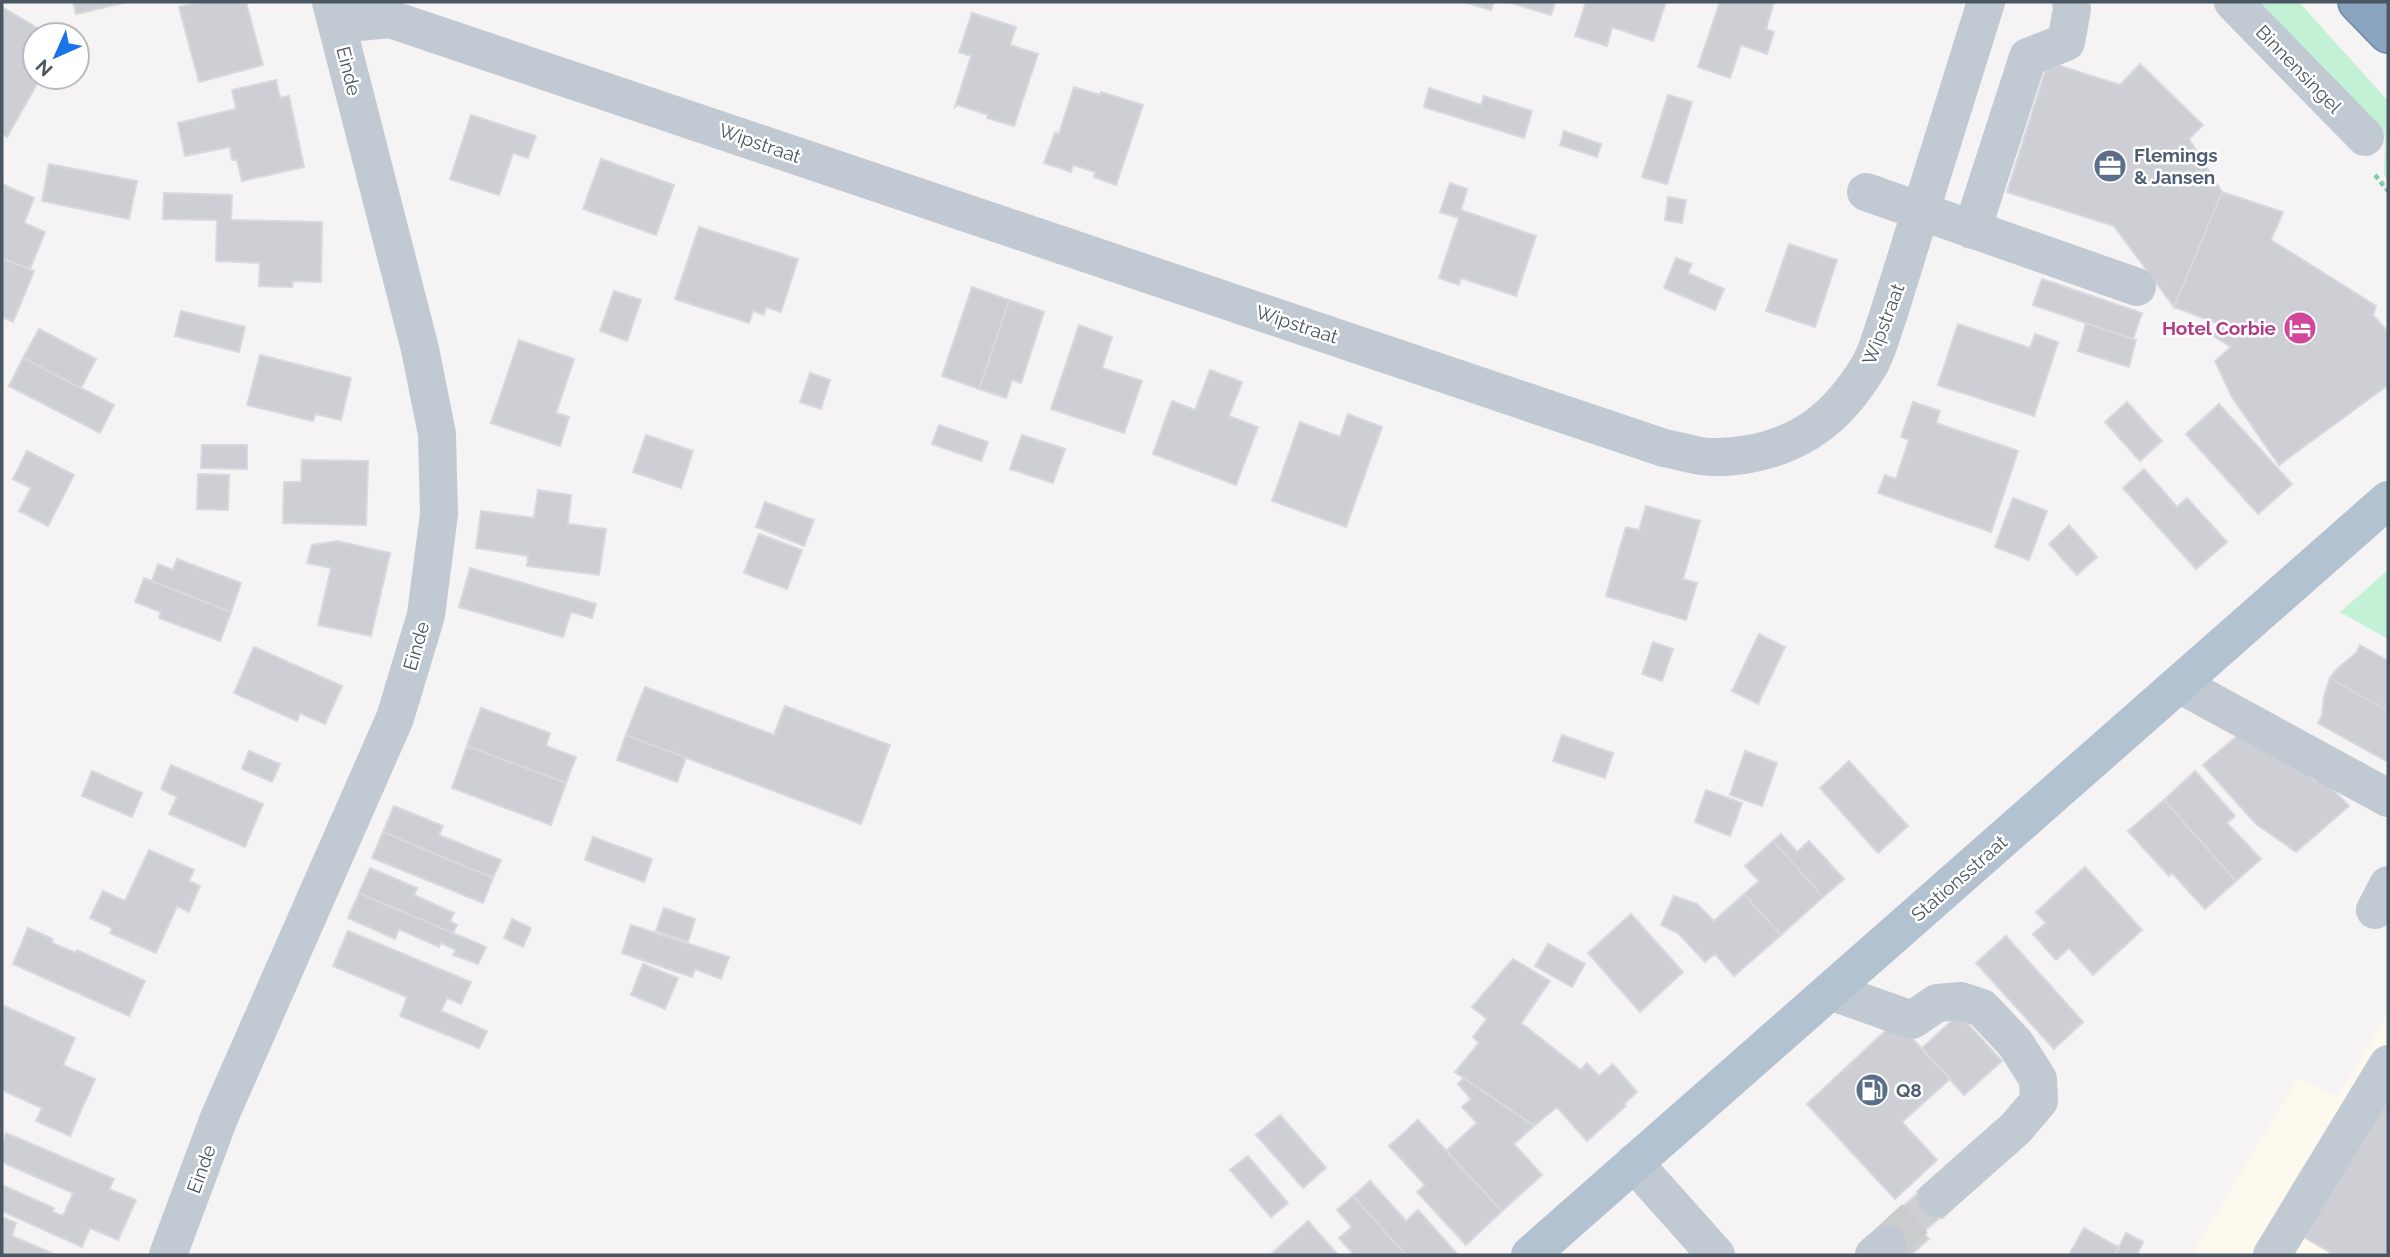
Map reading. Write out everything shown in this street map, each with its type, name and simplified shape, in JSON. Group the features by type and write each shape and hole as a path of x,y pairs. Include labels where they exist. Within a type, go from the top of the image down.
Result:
{"highway":[{"path":"2358,2 2388,33"}],"main road":[{"name":"Stationsstraat","path":"1530,1255 2388,500"}],"street":[{"name":"Wipstraat","path":"334,13 390,19 409,25 1664,447 1702,456 1731,457 1766,451 1791,443 1814,430 1834,412 1871,363 1986,2"},
{"path":"1972,230 2028,57 2066,42 2073,9 2071,2"},
{"name":"Binnensingel","path":"2233,2 2365,137"},
{"name":"Einde","path":"168,1255 225,1105 395,718 426,615 439,514 437,434 420,349 334,13"},
{"path":"1866,192 2137,287"},
{"path":"2179,684 2388,798"},
{"path":"1830,991 1912,1020 1937,1003 1961,1002 1982,1008 2015,1043 2038,1079 2039,1101 2016,1128 1937,1199"},
{"path":"2272,1255 2388,1063"},
{"path":"1634,1164 1716,1255"}],"shaded area":[{"path":"2388,1013 2388,1255 2191,1255 2298,1078 2338,1096"}],"green space":[{"path":"2259,2 2299,2 2388,101 2388,180 2384,175 2385,135"},
{"path":"2388,570 2388,639 2340,612"}],"building":[{"path":"73,2 128,2 76,14"},
{"path":"200,2 246,2 263,65 199,82 179,7"},
{"path":"1464,2 1494,2 1491,10"},
{"path":"1508,2 1555,2 1551,15"},
{"path":"1586,2 1666,2 1653,41 1612,27 1607,46 1575,36"},
{"path":"1720,2 1774,2 1766,29 1774,32 1767,54 1741,45 1730,78 1698,67"},
{"path":"2,7 26,21 21,21 21,91 33,91 7,137 2,134"},
{"path":"972,13 1016,27 1010,45 1038,54 1014,126 958,105 955,107 971,56 959,52"},
{"name":"Flemings & Jansen","path":"2048,62 2120,85 2140,64 2203,125 2189,139 2222,192 2174,307 2114,226 2007,192"},
{"path":"276,80 280,98 289,96 304,167 242,181 237,160 232,160 230,147 185,156 178,123 236,109 232,90"},
{"path":"1074,87 1143,105 1116,185 1094,177 1095,172 1073,165 1071,172 1044,163 1055,133 1059,134"},
{"path":"1429,88 1481,105 1484,96 1532,111 1524,138 1424,107"},
{"path":"1668,95 1692,102 1667,184 1642,177"},
{"path":"471,115 536,136 528,158 513,153 499,195 450,179"},
{"path":"1564,131 1601,144 1597,157 1560,145"},
{"path":"601,159 674,185 656,235 583,209"},
{"path":"49,164 137,181 129,219 42,201"},
{"path":"1450,183 1467,189 1461,210 1536,236 1516,296 1461,278 1459,285 1439,278 1459,218 1440,212"},
{"path":"2,184 34,198 24,223 45,232 30,269 2,258"},
{"name":"Hotel Corbie","path":"2222,192 2283,212 2271,240 2376,306 2373,315 2388,332 2388,385 2279,465 2232,397 2215,361 2231,347 2212,335 2219,324 2174,307"},
{"path":"164,193 232,195 231,220 322,222 321,282 293,281 292,287 259,286 260,263 216,261 217,220 163,219"},
{"path":"1668,197 1686,200 1682,223 1665,220"},
{"path":"699,227 798,259 781,312 766,307 764,315 753,311 749,323 675,299"},
{"path":"1789,244 1837,260 1815,327 1766,311"},
{"path":"2,258 34,271 13,322 2,317"},
{"path":"1676,258 1692,264 1688,273 1724,289 1715,310 1664,288"},
{"path":"2042,279 2142,313 2133,339 2033,305"},
{"path":"972,287 1009,300 979,389 942,376"},
{"path":"614,291 641,300 627,341 600,331"},
{"path":"1009,300 1044,312 1021,383 1012,380 1006,398 979,389"},
{"path":"181,311 245,327 239,352 175,336"},
{"path":"2086,323 2136,340 2129,367 2078,351"},
{"path":"1958,324 2030,348 2035,334 2058,342 2034,416 1938,385"},
{"path":"1079,325 1112,337 1102,368 1142,381 1124,433 1051,409"},
{"path":"39,329 96,359 81,388 23,358"},
{"path":"519,340 574,359 556,413 569,417 560,446 491,423"},
{"path":"260,355 351,378 341,420 315,414 313,421 247,405"},
{"path":"23,358 114,405 100,433 9,386"},
{"path":"1210,370 1242,382 1229,416 1258,427 1236,485 1153,454 1172,401 1195,410"},
{"path":"810,373 830,380 821,409 800,402"},
{"path":"1913,402 1940,411 1936,423 2018,451 1991,532 1878,493 1885,475 1896,479 1909,440 1901,437"},
{"path":"2127,402 2162,441 2140,461 2105,422"},
{"path":"2219,404 2292,484 2258,514 2186,434"},
{"path":"1348,414 1382,427 1346,527 1272,501 1300,422 1340,437"},
{"path":"939,425 988,442 981,461 932,444"},
{"path":"646,435 693,451 681,488 633,472"},
{"path":"1022,435 1065,449 1053,483 1010,469"},
{"path":"202,445 247,445 247,469 201,468"},
{"path":"27,451 74,475 48,526 19,511 31,488 13,479"},
{"path":"302,460 368,461 366,525 283,523 284,482 301,482"},
{"path":"2144,469 2177,507 2187,498 2227,542 2196,569 2123,488"},
{"path":"198,474 229,475 228,510 197,509"},
{"path":"538,490 571,495 568,524 606,529 599,575 527,566 528,556 476,548 481,511 534,518"},
{"path":"2013,498 2047,511 2029,560 1995,547"},
{"path":"765,502 814,520 804,546 756,527"},
{"path":"1646,506 1700,521 1683,579 1697,583 1686,620 1606,596 1626,527 1639,530"},
{"path":"2069,525 2097,557 2077,575 2049,544"},
{"path":"759,534 802,550 787,589 744,573"},
{"path":"337,541 390,553 371,636 318,625 331,568 307,563 312,545"},
{"path":"177,559 241,583 231,612 152,581 158,564 173,570"},
{"path":"470,568 596,604 592,618 571,612 563,637 459,607"},
{"path":"144,578 231,612 220,641 159,618 161,612 135,602"},
{"path":"1759,634 1785,647 1758,704 1732,691"},
{"path":"1653,642 1673,649 1662,681 1642,674"},
{"path":"2360,645 2388,661 2388,711 2330,678 2356,653"},
{"path":"254,647 342,686 325,724 300,713 297,721 234,693"},
{"path":"2330,678 2388,711 2388,762 2318,723"},
{"path":"645,687 774,735 785,706 890,745 861,824 626,735"},
{"path":"481,708 550,733 546,746 576,757 566,783 467,746"},
{"path":"2244,730 2308,774 2315,782 2320,776 2349,806 2296,852 2256,824 2203,765"},
{"path":"626,735 686,758 677,782 617,760"},
{"path":"1562,735 1613,753 1605,778 1553,761"},
{"path":"467,746 566,783 551,825 452,788"},
{"path":"249,751 280,764 272,782 242,769"},
{"path":"1745,751 1777,763 1762,806 1730,795"},
{"path":"1849,761 1908,826 1878,853 1820,788"},
{"path":"171,765 263,804 245,847 169,814 177,797 161,789"},
{"path":"92,771 142,793 132,817 82,796"},
{"path":"2195,771 2235,816 2227,823 2261,859 2236,881 2164,800"},
{"path":"1706,790 1742,803 1730,836 1695,822"},
{"path":"2164,800 2236,881 2205,909 2172,873 2169,876 2128,831"},
{"path":"394,806 443,826 439,835 501,860 493,878 383,832"},
{"path":"383,832 493,878 483,903 372,858"},
{"path":"1781,834 1797,852 1809,841 1844,879 1823,897 1773,841"},
{"path":"593,837 652,859 644,882 585,860"},
{"path":"1773,841 1823,897 1781,935 1744,894 1759,881 1745,866"},
{"path":"149,850 194,870 189,881 200,886 189,912 177,906 156,953 110,933 112,928 90,918 103,891 125,901"},
{"path":"2085,867 2142,930 2093,975 2069,948 2056,960 2033,934 2046,923 2036,912"},
{"path":"370,868 417,888 414,895 454,913 450,921 457,925 453,933 359,893"},
{"path":"359,893 486,947 478,964 453,955 456,950 441,943 439,947 399,929 395,939 348,918"},
{"path":"1744,894 1781,935 1734,976 1715,954 1705,962 1678,933 1661,925 1674,896 1697,904 1714,921"},
{"path":"664,908 695,919 688,942 656,931"},
{"path":"1631,914 1683,972 1640,1012 1588,953"},
{"path":"512,919 531,928 523,947 504,938"},
{"path":"631,925 729,957 721,979 695,969 692,977 622,953"},
{"path":"28,928 53,939 52,943 76,953 77,950 145,981 129,1016 13,964"},
{"path":"348,931 471,982 461,1004 447,998 441,1011 487,1031 479,1048 400,1016 407,997 333,966"},
{"path":"2006,936 2083,1022 2054,1049 1976,963"},
{"path":"1548,944 1585,964 1572,987 1535,966"},
{"path":"1513,959 1550,981 1521,1023 1581,1070 1587,1063 1599,1076 1613,1064 1637,1092 1624,1104 1626,1106 1587,1141 1557,1107 1534,1126 1455,1072 1479,1043 1473,1037 1487,1019 1472,1007"},
{"path":"643,964 678,978 665,1009 631,995"},
{"path":"2,1005 75,1038 63,1065 95,1079 70,1136 36,1121 42,1108 2,1090"},
{"path":"1959,1014 2002,1061 1964,1095 1922,1048"},
{"path":"1896,1021 1950,1079 1902,1122 1937,1160 1895,1199 1807,1104"},
{"path":"1464,1078 1534,1126 1514,1144 1542,1175 1502,1211 1446,1151 1477,1123 1462,1107 1471,1099 1458,1084"},
{"path":"2388,1091 2388,1255 2329,1255 2331,1253 2300,1235"},
{"path":"1280,1115 1326,1168 1303,1188 1256,1135"},
{"path":"1418,1120 1502,1211 1466,1245 1417,1192 1425,1185 1389,1146"},
{"path":"6,1133 114,1179 109,1189 136,1200 118,1240 90,1228 82,1247 2,1211 2,1185 54,1208 53,1212 63,1216 73,1193 2,1162 2,1144"},
{"path":"1248,1156 1288,1203 1271,1217 1230,1170"},
{"path":"1370,1181 1406,1221 1418,1210 1458,1255 1406,1255 1353,1196"},
{"path":"1926,1186 1948,1211 1923,1232 1929,1239 1911,1255 1897,1255 1875,1231"},
{"path":"1353,1196 1406,1255 1354,1255 1339,1238 1352,1227 1337,1210"},
{"path":"2,1217 16,1223 12,1236 56,1255 2,1255"},
{"path":"1308,1221 1338,1255 1270,1255"},
{"path":"2084,1228 2118,1247 2114,1255 2069,1255"},
{"path":"2126,1233 2143,1242 2137,1255 2115,1255"}],"tunnel":[{"path":"1887,1244 1937,1198"}],"place":[{"name":"Flemings & Jansen","path":"2110,166"},
{"name":"Hotel Corbie","path":"2300,328"},
{"name":"Q8","path":"1872,1090"}]}
